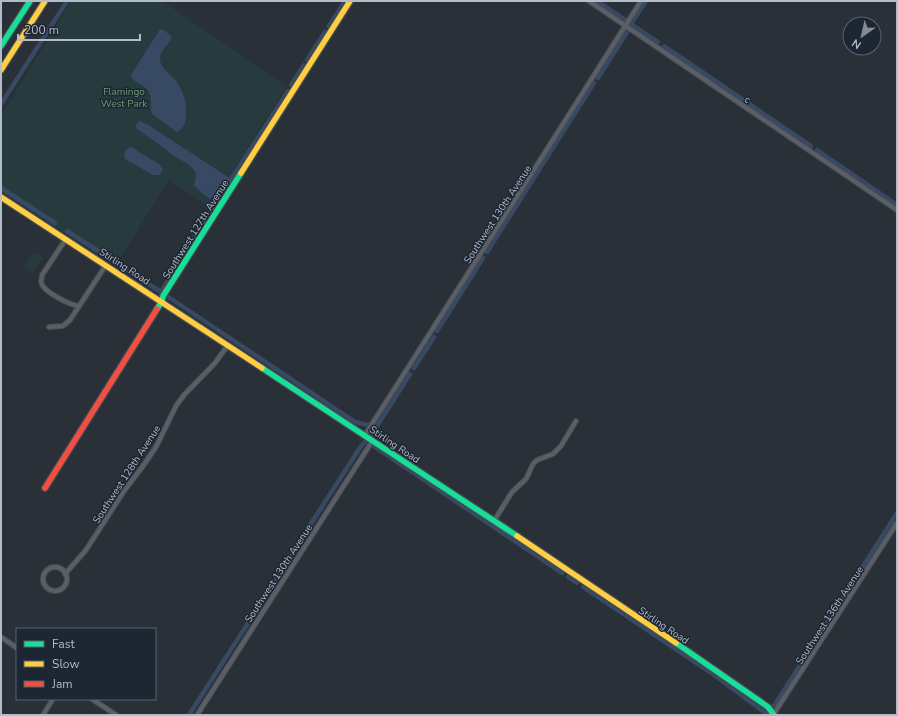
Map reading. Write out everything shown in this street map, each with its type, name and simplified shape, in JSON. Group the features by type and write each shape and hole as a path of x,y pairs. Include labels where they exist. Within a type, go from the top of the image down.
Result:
{"main road":[{"path":"1,46 30,1"},
{"path":"1,70 44,1"},
{"name":"Southwest 127th Avenue","path":"45,488 162,301 163,296 350,1"},
{"name":"Stirling Road","path":"1,197 373,440 718,671 768,708 773,715"}],"street":[{"name":"c","path":"589,1 897,210"},
{"name":"Southwest 130th Avenue","path":"365,435 535,170 641,1"},
{"path":"66,239 42,275 41,282 44,287 52,293 72,305 79,306"},
{"path":"49,327 64,326 70,320 106,265"},
{"name":"Southwest 128th Avenue","path":"65,574 86,550 120,497 156,447 184,395 215,363 228,345"},
{"path":"494,521 512,492 526,479 533,464 537,460 553,454 561,446 576,421"},
{"name":"Southwest 130th Avenue","path":"197,715 373,440"},
{"name":"Southwest 136th Avenue","path":"773,715 897,523"},
{"name":"Southwest 128th Avenue","path":"52,568 59,569 65,574 66,584 58,591 48,589 43,583 43,576 45,572 52,568"},
{"path":"1,637 16,647"},
{"path":"43,715 52,700"},
{"path":"94,700 116,715"}],"green space":[{"name":"Flamingo West Park","path":"71,1 162,1 287,86 210,207 169,180 115,266 1,192 1,116"},
{"path":"34,252 43,258 33,273 24,267"}],"water":[{"path":"160,29 164,30 172,37 160,55 161,65 179,85 185,102 186,111 184,126 177,132 152,114 151,97 149,92 145,87 137,83 131,75"},
{"path":"139,121 147,124 231,179 213,207 212,201 194,186 196,176 195,171 188,164 172,155 137,129 135,126"},
{"path":"131,147 159,164 163,169 160,175 153,175 125,159 124,154 128,148"}],"waterway":[{"path":"1,104 67,1"},
{"path":"329,26 345,1"},
{"path":"597,1 624,19"},
{"path":"646,1 631,24 658,42"},
{"path":"307,60 325,32"},
{"path":"598,78 627,32"},
{"path":"664,46 811,146"},
{"path":"291,85 304,65"},
{"path":"487,252 594,83"},
{"path":"114,262 161,292 213,207 288,91"},
{"path":"817,150 897,205"},
{"path":"1,188 55,223"},
{"path":"67,231 109,258"},
{"path":"437,331 483,258"},
{"path":"167,296 355,422 368,425"},
{"path":"414,368 434,337"},
{"path":"372,434 410,374"},
{"path":"294,550 365,442"},
{"path":"375,447 562,573"},
{"path":"774,706 897,513"},
{"path":"189,715 291,556"},
{"path":"568,577 577,583"},
{"path":"583,587 714,675 768,715"}],"traffic: fast":[{"path":"1,46 30,1"},
{"path":"157,309 163,296 241,173"},
{"path":"262,368 517,536"},
{"path":"676,643 768,707 774,715"}],"traffic: slow":[{"path":"1,70 45,1"},
{"path":"241,173 350,1"},
{"path":"1,197 262,368"},
{"path":"517,536 676,643"}],"traffic: jam":[{"path":"45,488 157,309"}]}
